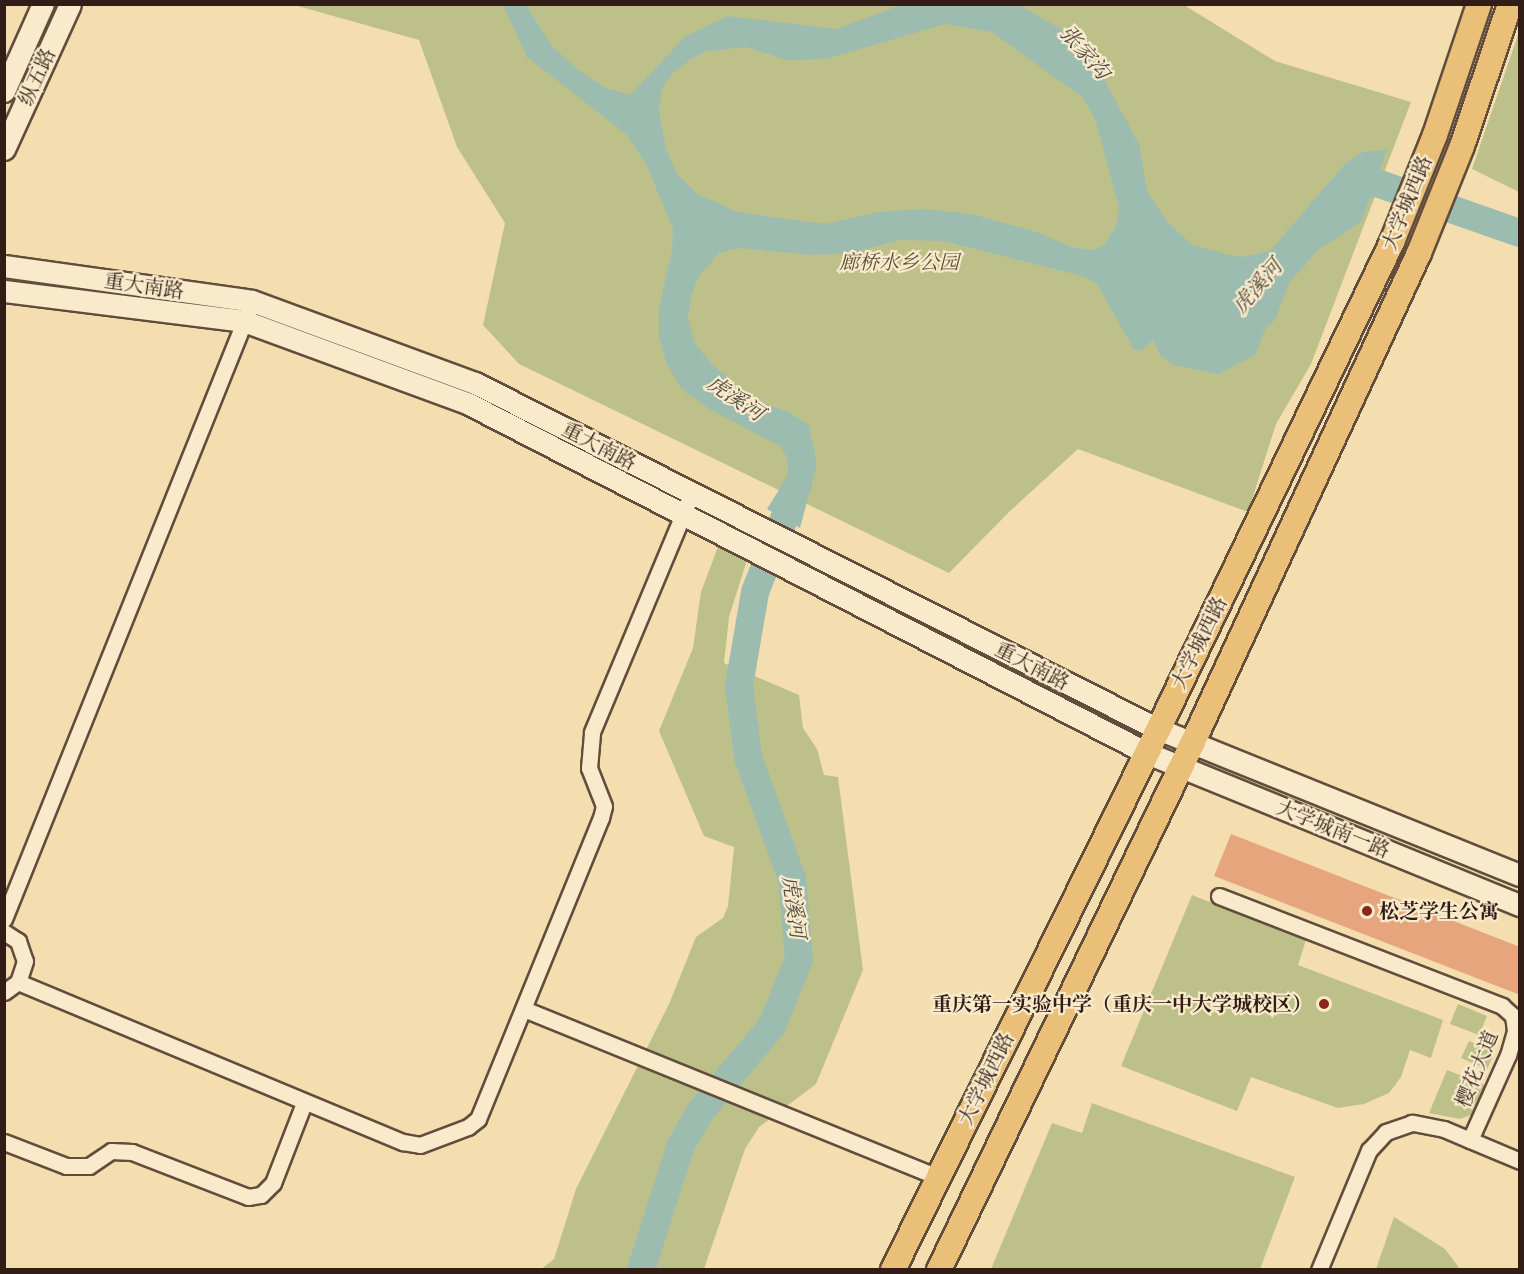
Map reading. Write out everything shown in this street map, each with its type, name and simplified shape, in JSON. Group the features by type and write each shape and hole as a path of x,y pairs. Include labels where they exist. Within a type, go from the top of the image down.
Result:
{"main road":[{"name":"纵五路","path":"4,91 43,4"},
{"name":"纵五路","path":"4,149 70,4"},
{"name":"大学城西路","path":"892,1269 1147,753 1392,242 1435,135 1479,4"},
{"name":"大学城西路","path":"939,1269 1192,744 1419,253 1462,146 1510,4"},
{"name":"重大南路","path":"4,266 252,301 475,383 1158,729"},
{"name":"重大南路","path":"4,291 244,321 469,404 1147,753"},
{"name":"大学城南一路","path":"1158,729 1520,875"},
{"name":"大学城南一路","path":"1147,753 1520,905"}],"street":[{"path":"4,919 252,301"},
{"path":"18,982 304,1103 411,1143 420,1144 468,1128 478,1119 601,818 604,806 589,768 592,732 692,493"},
{"name":"樱花大道","path":"1219,896 1502,1006 1513,1016 1515,1031 1508,1055 1470,1140 1444,1129 1412,1123 1386,1132 1370,1150 1319,1269"},
{"path":"4,932 23,951 25,961 18,982 4,992"},
{"path":"524,1009 938,1177"},
{"path":"4,1142 66,1166 89,1166 111,1151 132,1152 248,1197 261,1195 273,1183 304,1103"},
{"path":"1470,1140 1520,1161"}],"green space":[{"name":"廊桥水乡公园","path":"294,5 1184,5 1275,61 1411,102 1311,364 1276,424 1248,512 1078,449 1010,511 949,573 519,364 483,325 505,223 457,147 419,40"},
{"path":"1519,32 1519,192 1472,169"},
{"path":"719,544 747,560 729,617 724,663 799,695 803,728 817,749 824,775 838,777 863,970 816,1084 759,1127 745,1149 704,1269 540,1270 554,1259 576,1189 669,1004 696,937 723,918 728,906 734,847 704,836 659,731 693,648 701,592"},
{"path":"1192,895 1306,940 1298,965 1443,1020 1431,1058 1410,1050 1401,1077 1389,1093 1364,1104 1338,1108 1251,1077 1237,1111 1121,1066"},
{"path":"1458,1004 1487,1016 1479,1035 1450,1024"},
{"path":"1469,1041 1495,1052 1487,1069 1461,1058"},
{"path":"1447,1070 1490,1087 1481,1111 1460,1119 1429,1113"},
{"path":"1092,1103 1295,1177 1260,1269 991,1269 1052,1123 1082,1133"},
{"path":"1394,1217 1445,1249 1460,1269 1376,1269"}],"water":[{"name":"张家沟","path":"503,5 526,5 552,46 577,69 606,88 630,95 686,36 727,16 837,29 901,5 1019,5 1071,35 1096,64 1139,144 1147,191 1166,220 1191,244 1243,257 1270,251 1345,164 1362,152 1387,150 1361,222 1317,251 1289,283 1275,320 1266,328 1255,355 1218,374 1173,365 1161,356 1153,340 1142,350 1134,350 1097,284 1082,276 943,241 899,240 857,252 815,255 738,248 719,253 699,276 692,293 688,317 694,342 713,365 754,400 789,412 809,425 817,464 800,528 767,509 788,475 787,457 780,446 709,409 682,389 667,365 659,337 659,308 672,250 673,229 647,166 627,135 527,57","holes":["945,24 992,32 1083,98 1095,119 1119,207 1116,227 1103,246 1093,250 1071,247 1037,232 971,214 924,209 878,212 825,224 737,212 697,194 677,174 666,148 659,112 662,88 673,73 691,59 707,51 747,47 786,60 826,59"]}],"building":[{"name":"松芝学生公寓","path":"1231,834 1520,947 1520,995 1214,876"}],"waterway":[{"name":"虎溪河","path":"1339,195 1374,182 1520,233"},
{"name":"虎溪河","path":"641,1270 681,1145 700,1112 772,1026 799,959 792,879 748,757 739,686 755,592 798,484"}],"place":[{"name":"松芝学生公寓","path":"1367,911"},
{"name":"重庆第一实验中学（重庆一中大学城校区）","path":"1324,1004"}]}
